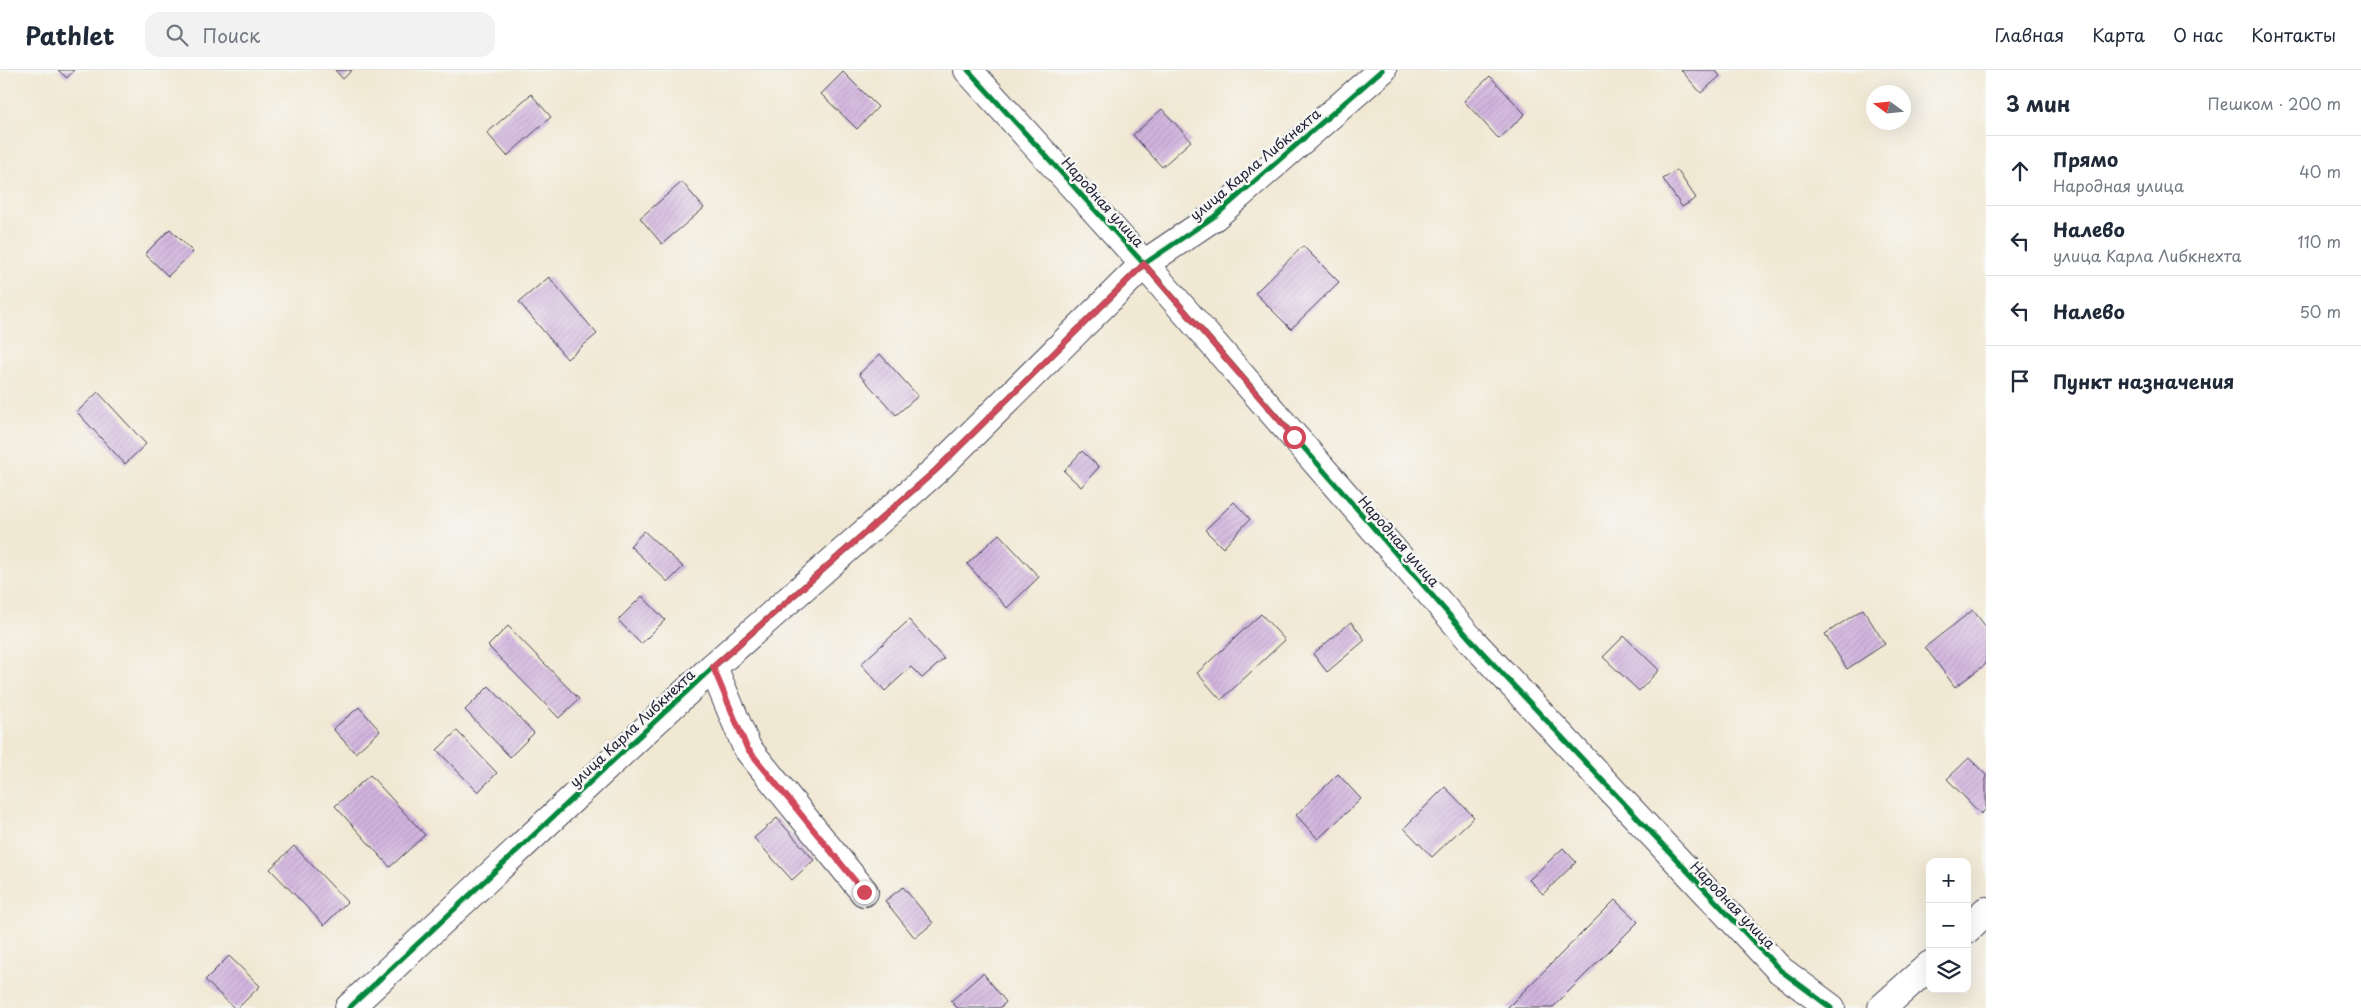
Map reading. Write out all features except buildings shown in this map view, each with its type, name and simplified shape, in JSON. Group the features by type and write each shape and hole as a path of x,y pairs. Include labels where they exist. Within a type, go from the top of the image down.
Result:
{"street":[{"name":"Народная улица","path":"968,70 1144,264 1470,640 1780,970 1831,1008"},
{"name":"улица Карла Либкнехта","path":"350,1008 713,667 936,470 1144,264 1215,216 1382,70"},
{"path":"713,667 747,748 864,892"},
{"path":"1971,925 1986,911"},
{"path":"1882,1008 1926,969"}],"cycle path":[{"path":"968,70 1144,264 1471,640 1780,970 1831,1008"},
{"path":"349,1008 713,667 936,470 1144,264 1215,216 1382,70"}],"route":[{"path":"864,892 747,748 713,667 936,470 1144,264 1294,437"}]}
